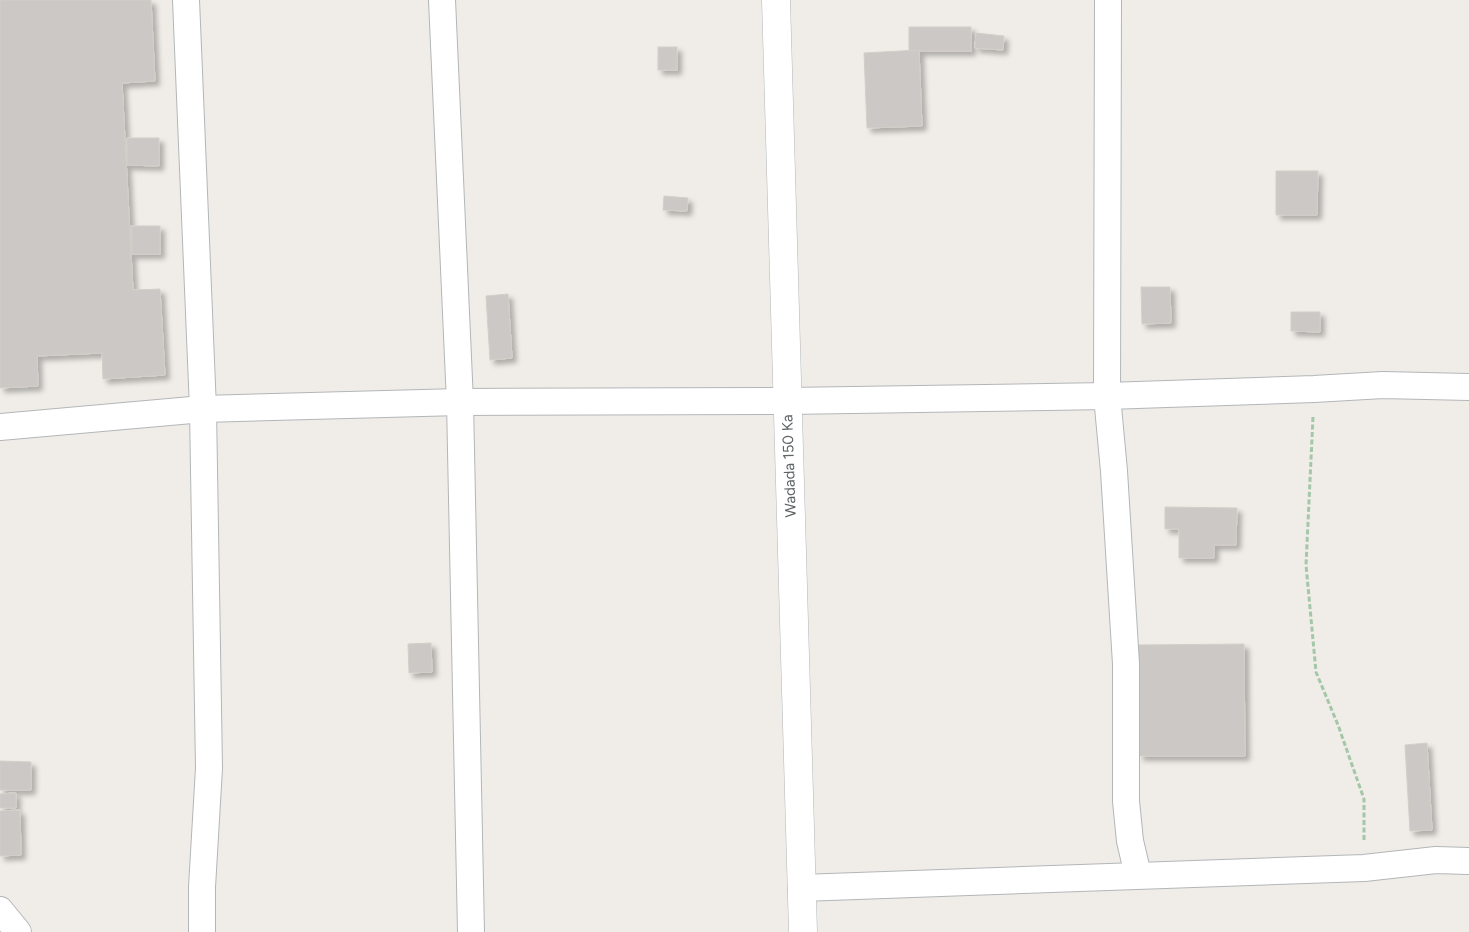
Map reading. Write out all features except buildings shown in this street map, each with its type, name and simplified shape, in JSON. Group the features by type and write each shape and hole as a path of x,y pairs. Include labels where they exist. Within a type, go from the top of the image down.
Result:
{"street":[{"path":"186,0 203,409 209,768 202,887 202,932"},
{"path":"442,0 460,402 471,932"},
{"name":"Wadada 150 Ka","path":"776,0 803,932"},
{"path":"1108,0 1107,396 1114,471 1126,664 1126,801 1130,841 1138,875"},
{"path":"0,427 203,409 460,402 787,402 1107,396 1383,385 1469,387"},
{"path":"801,888 1364,868 1436,860 1469,861"},
{"path":"0,910 18,932"}],"path":[{"path":"1314,389 1306,565 1316,672 1338,725 1364,800 1364,868"}]}
